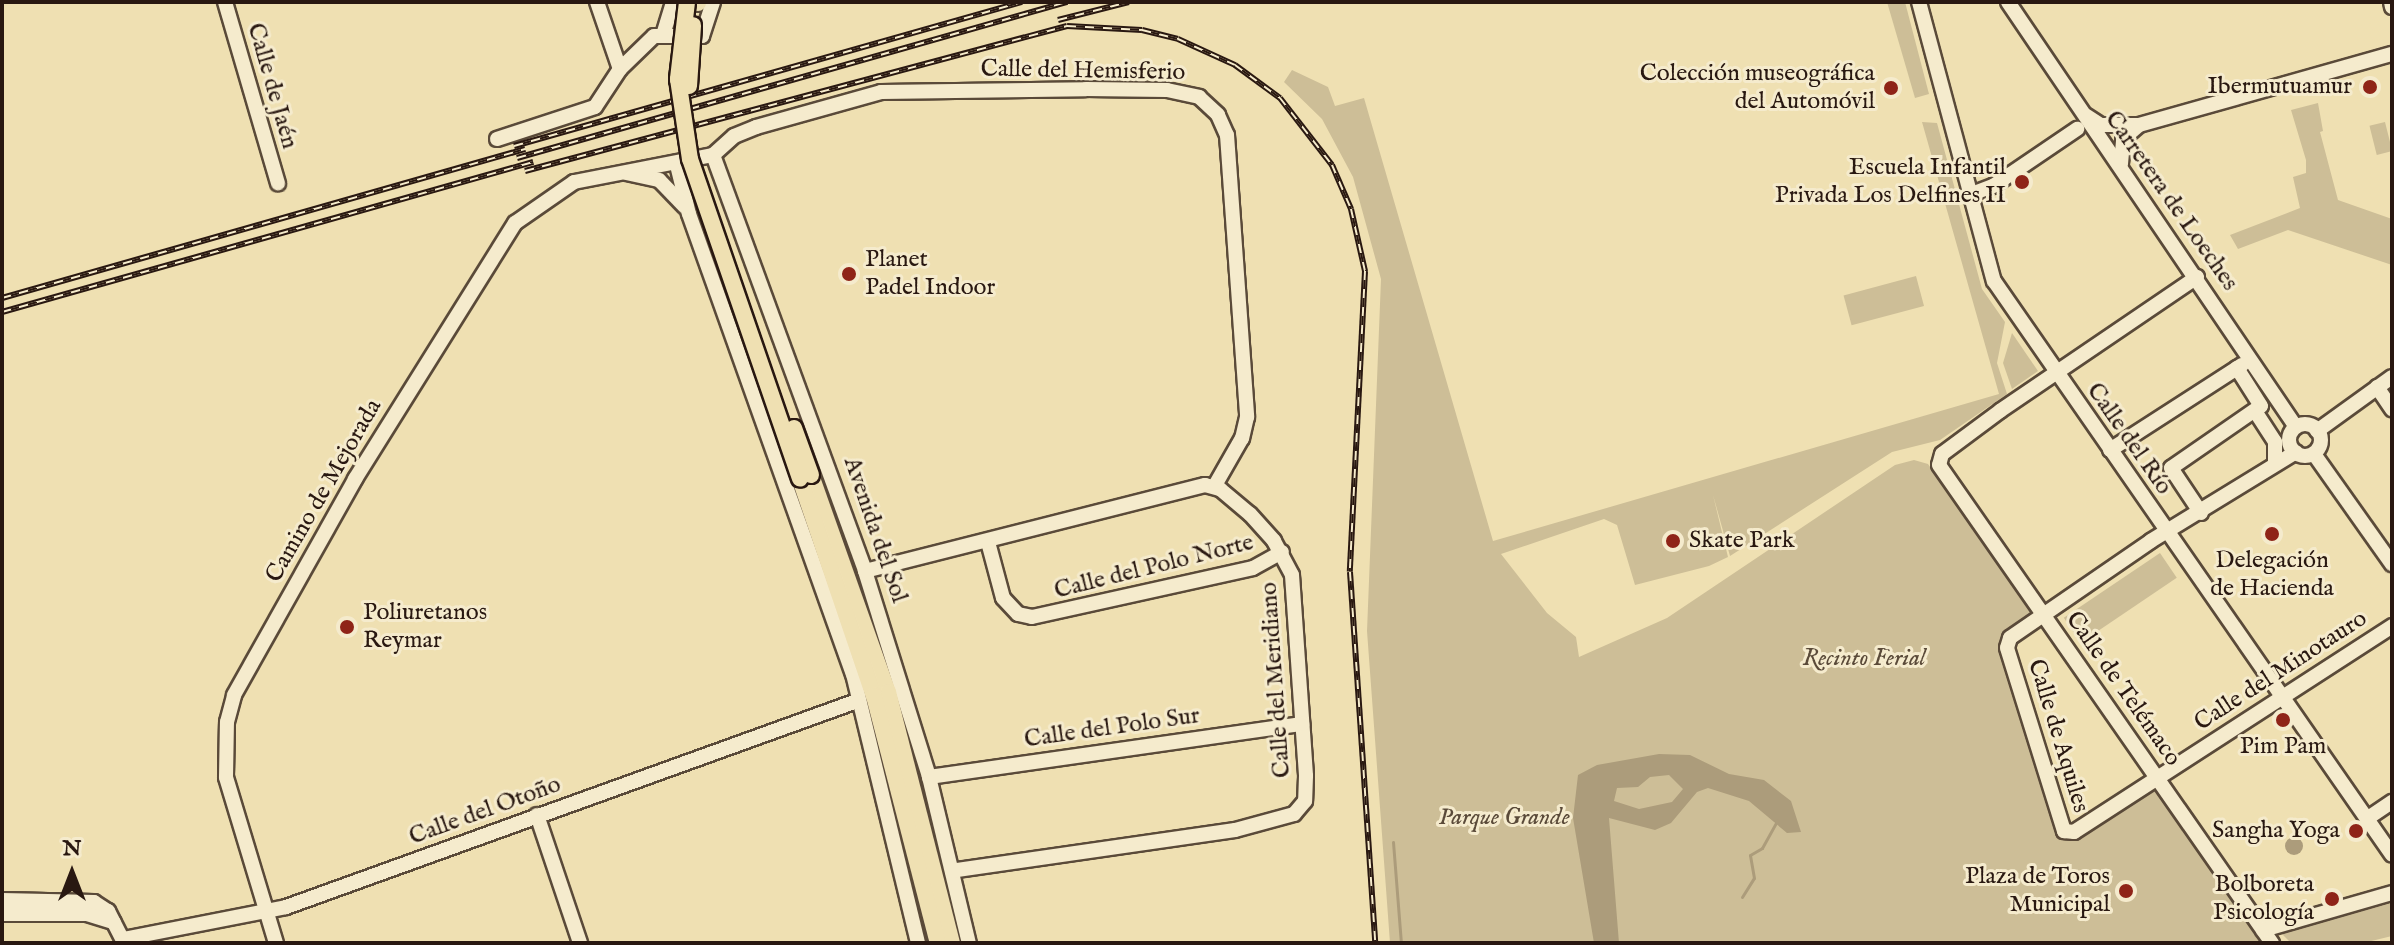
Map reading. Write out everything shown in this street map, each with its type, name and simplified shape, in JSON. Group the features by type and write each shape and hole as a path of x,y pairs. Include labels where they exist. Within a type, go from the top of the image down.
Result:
{"main road":[{"name":"Avenida del Sol","path":"687,2 678,79 690,159 888,692 952,943"},
{"name":"Avenida del Sol","path":"698,2 689,78 700,157 806,477 811,510 878,709 938,943"}],"street":[{"name":"Calle de Jaén","path":"225,2 278,183"},
{"path":"597,2 620,69"},
{"path":"663,35 673,2"},
{"path":"497,139 595,107 620,69 654,36 696,40 702,36 713,2"},
{"name":"Carretera de Loeches","path":"2008,2 2121,164 2296,427"},
{"name":"Calle del Río","path":"1919,3 1994,281 2392,855"},
{"path":"2078,106 2095,124 2139,125 2392,54"},
{"name":"Calle del Hemisferio","path":"713,155 745,131 881,92 1167,90 1199,97 1218,115 1227,135 1247,417 1242,438 1214,487"},
{"path":"2121,164 2123,139 2139,125"},
{"path":"2107,147 2112,132 2123,126"},
{"path":"1969,195 1993,186 2077,129"},
{"path":"713,155 677,165 689,214 842,642"},
{"name":"Avenida del Sol","path":"713,155 865,571 929,777 969,943"},
{"name":"Camino de Mejorada","path":"276,943 226,777 227,722 245,672 355,479 515,223 563,188 649,164 677,165"},
{"name":"Camino de Mejorada","path":"618,172 659,180 689,214"},
{"path":"2056,372 2197,277"},
{"path":"2110,450 2252,358"},
{"path":"2201,513 2171,468 2261,406 2237,368"},
{"name":"Calle de Telémaco","path":"2056,372 1938,460 2272,943"},
{"path":"2317,431 2392,377"},
{"path":"2377,387 2392,409"},
{"path":"2255,411 2275,442 2275,463"},
{"path":"2296,452 2290,441 2296,427 2307,425 2317,431 2320,442 2314,454"},
{"path":"2043,613 2296,452 2314,454 2391,560"},
{"path":"865,571 988,542 1193,487 1214,487"},
{"name":"Calle del Meridiano","path":"952,871 1287,818 1300,808 1306,791 1295,586 1282,552 1250,514 1214,487"},
{"path":"811,510 918,943"},
{"name":"Calle del Polo Norte","path":"988,542 1003,598 1018,614 1032,617 1253,568 1282,552"},
{"name":"Calle de Aquiles","path":"2043,613 2010,638 2007,648 2059,821 2064,831 2074,832"},
{"name":"Calle del Minotauro","path":"2074,832 2281,695 2392,626"},
{"name":"Calle del Otoño","path":"123,941 266,913 857,701"},
{"name":"Calle del Polo Sur","path":"929,777 1302,724"},
{"path":"2368,818 2392,802"},
{"path":"537,815 580,943"},
{"path":"2263,930 2392,893"},
{"path":"2,900 94,902 114,922 123,941"},
{"path":"2,914 87,914 114,922"}],"green space":[{"path":"1887,2 1905,2 1929,94 1915,98"},
{"path":"1292,70 1328,87 1335,106 1364,98 1493,541 1999,394 1922,122 1937,123 1982,289 2005,322 1997,363 2007,394 1940,440 1892,452 1730,556 1713,495 1728,557 1709,566 1635,585 1617,525 1604,519 1501,554 1547,613 1576,637 1579,657 1667,618 1895,465 1914,460 1928,464 2036,618 2010,638 2064,831 2157,777 2272,943 1390,943 1367,631 1381,279 1353,177 1322,119 1284,82"},
{"path":"2318,103 2323,131 2320,132 2338,200 2392,219 2392,265 2288,230 2238,249 2230,235 2300,208 2293,177 2306,173 2306,160 2291,110"},
{"path":"2385,122 2392,151 2377,155 2369,126"},
{"path":"1916,276 1924,306 1852,325 1844,295"},
{"path":"2012,333 2038,371 2012,389 2003,363"},
{"path":"2160,553 2177,578 2081,643 2064,618"},
{"path":"2392,903 2392,936 2363,943 2291,943 2281,933"}],"shaded area":[{"path":"1659,754 1690,755 1729,774 1764,780 1791,801 1801,832 1787,833 1749,801 1708,788 1697,792 1671,823 1655,830 1609,818 1619,943 1594,943 1573,818 1578,775 1597,765","holes":["1669,775 1683,789 1672,802 1639,809 1614,801 1617,788 1638,787 1650,777"]},
{"path":"2294,837 2303,846 2294,855 2285,846"}],"waterway":[{"path":"1742,897 1754,878 1750,855 1762,848 1777,821"},
{"path":"1393,842 1401,943"}],"railway":[{"path":"514,146 1022,2"},
{"path":"517,158 1067,2"},
{"path":"1058,20 1129,2"},
{"path":"525,171 1067,26 1142,30 1178,39 1235,65 1280,98 1332,165 1351,209 1365,271 1350,572 1375,943"},
{"path":"2,298 525,149"},
{"path":"2,312 533,162"}],"place":[{"name":"Ibermutuamur","path":"2370,87"},
{"name":"Colección museográfica del Automóvil","path":"1891,88"},
{"name":"Escuela Infantil Privada Los Delfines II","path":"2022,182"},
{"name":"Planet Padel Indoor","path":"849,274"},
{"name":"Delegación de Hacienda","path":"2272,534"},
{"name":"Skate Park","path":"1673,541"},
{"name":"Poliuretanos Reymar","path":"347,627"},
{"name":"Pim Pam","path":"2283,720"},
{"name":"Sangha Yoga","path":"2356,831"},
{"name":"Plaza de Toros Municipal","path":"2126,891"},
{"name":"Bolboreta Psicología","path":"2332,899"}],"park label":[{"name":"Recinto Ferial","path":"1864,659"},
{"name":"Parque Grande","path":"1504,818"}]}
